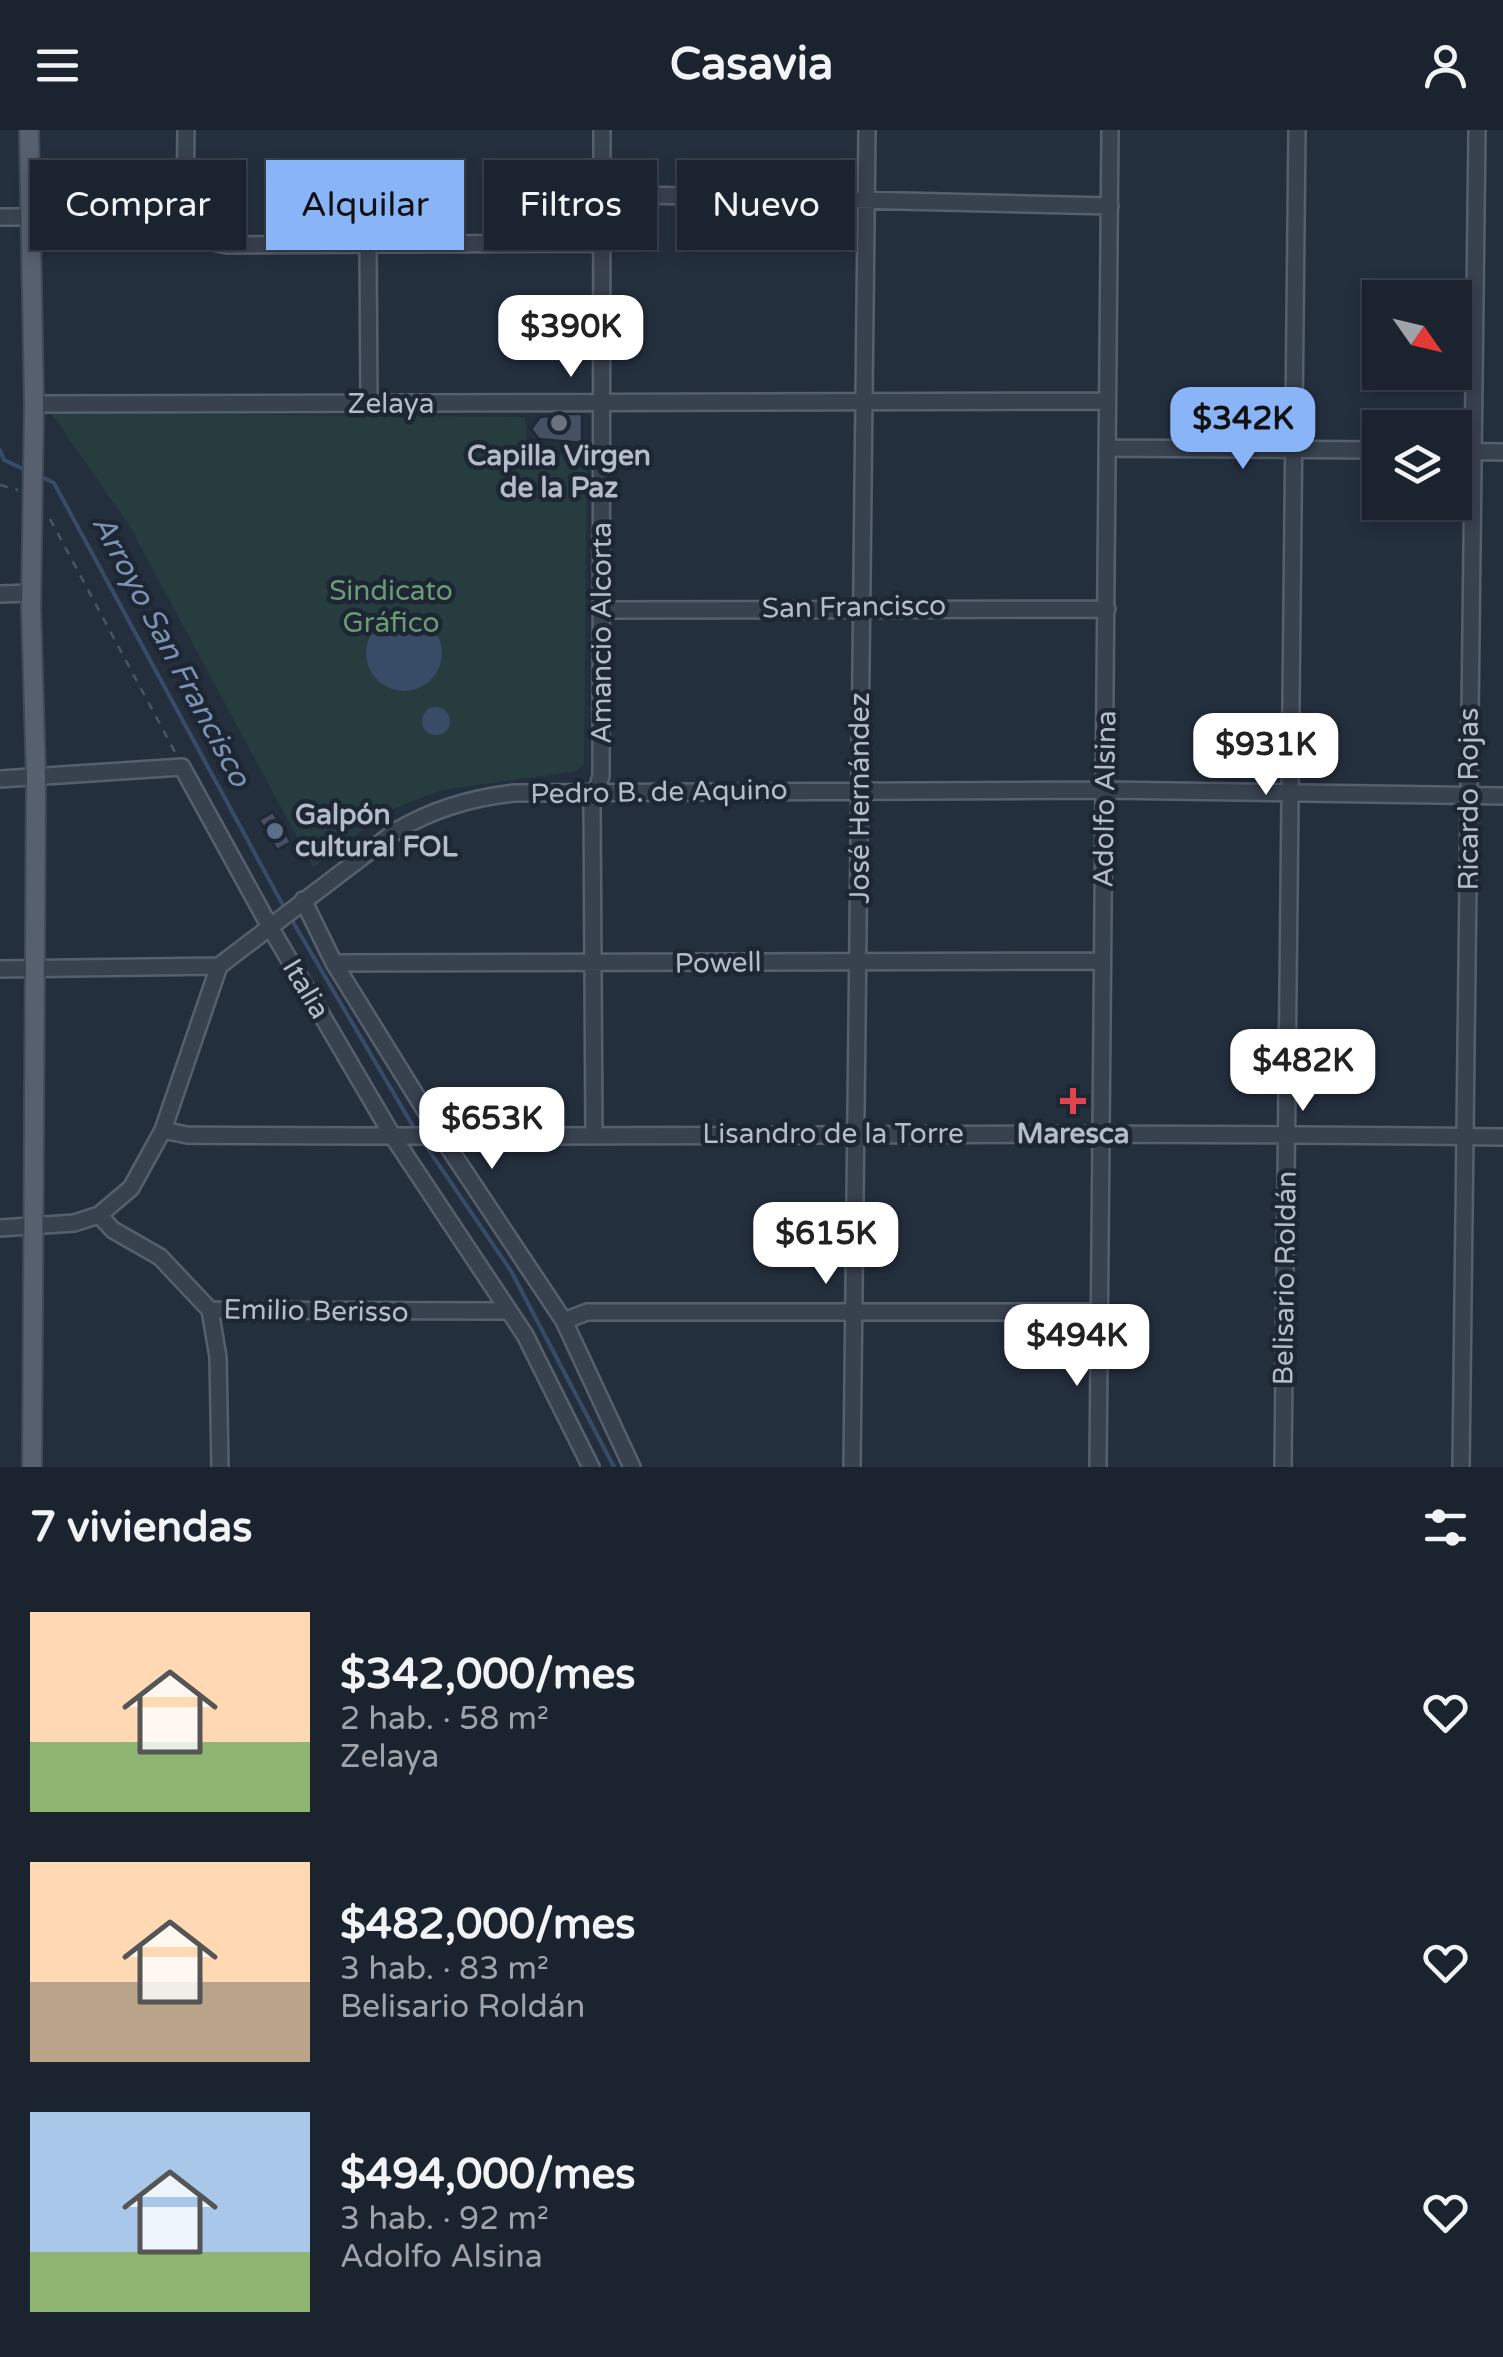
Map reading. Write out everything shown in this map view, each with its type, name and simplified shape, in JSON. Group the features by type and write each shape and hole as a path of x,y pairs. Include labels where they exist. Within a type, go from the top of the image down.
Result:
{"main road":[{"path":"30,130 31,160"},
{"path":"32,250 31,593 36,970 32,1467"}],"street":[{"path":"186,130 186,160"},
{"name":"Amancio Alcorta","path":"602,130 602,160"},
{"name":"José Hernández","path":"852,1467 867,130"},
{"name":"Adolfo Alsina","path":"1098,1467 1110,130"},
{"name":"Belisario Roldán","path":"1283,1467 1297,130"},
{"name":"Ricardo Rojas","path":"1461,1467 1477,130"},
{"path":"657,196 1110,206"},
{"path":"0,217 30,216"},
{"path":"368,250 370,404"},
{"name":"Amancio Alcorta","path":"594,1135 595,793 601,776 600,250"},
{"name":"Zelaya","path":"34,404 1107,401"},
{"path":"1107,448 1362,450"},
{"path":"1473,451 1503,452"},
{"path":"0,594 31,593"},
{"name":"San Francisco","path":"602,610 861,606 1106,609"},
{"path":"0,780 182,766"},
{"name":"Italia","path":"182,766 398,1135 509,1311 591,1467"},
{"name":"Pedro B. de Aquino","path":"219,966 363,853 428,813 514,793 1106,790 1503,796"},
{"name":"Italia","path":"298,904 435,1136 564,1320 632,1467"},
{"name":"Powell","path":"334,963 1102,961"},
{"path":"0,969 219,966 163,1130 131,1188 100,1214 74,1223 0,1228"},
{"name":"Lisandro de la Torre","path":"163,1130 188,1135 856,1132 1503,1137"},
{"name":"Emilio Berisso","path":"100,1214 113,1230 160,1257 210,1310 509,1311"},
{"path":"210,1310 218,1356 220,1467"},
{"path":"564,1320 588,1312 1100,1312"}],"path":[{"path":"0,485 31,496 64,538 182,766"}],"green space":[{"name":"Sindicato Gráfico","path":"51,413 525,417 528,453 587,455 584,764 576,771 442,790 388,811 313,867 129,525"}],"water":[{"path":"404,615 431,626 442,653 431,680 404,691 377,680 366,653 377,626"},
{"path":"436,707 446,711 450,721 446,731 436,735 426,731 422,721 426,711"}],"building":[{"name":"Capilla Virgen de la Paz","path":"582,414 582,443 539,439 531,429 540,417"},
{"name":"Galpón cultural FOL","path":"273,812 291,842 277,850 259,820"}],"waterway":[{"name":"Arroyo San Francisco","path":"0,450 4,460 26,470"},
{"name":"Arroyo San Francisco","path":"40,476 54,483 285,909"},
{"name":"Arroyo San Francisco","path":"290,917 417,1133"},
{"name":"Arroyo San Francisco","path":"422,1140 511,1271 614,1467"}],"place":[{"name":"Capilla Virgen de la Paz","path":"559,423"},
{"name":"Galpón cultural FOL","path":"275,831"},
{"name":"Maresca","path":"1073,1101"}]}
